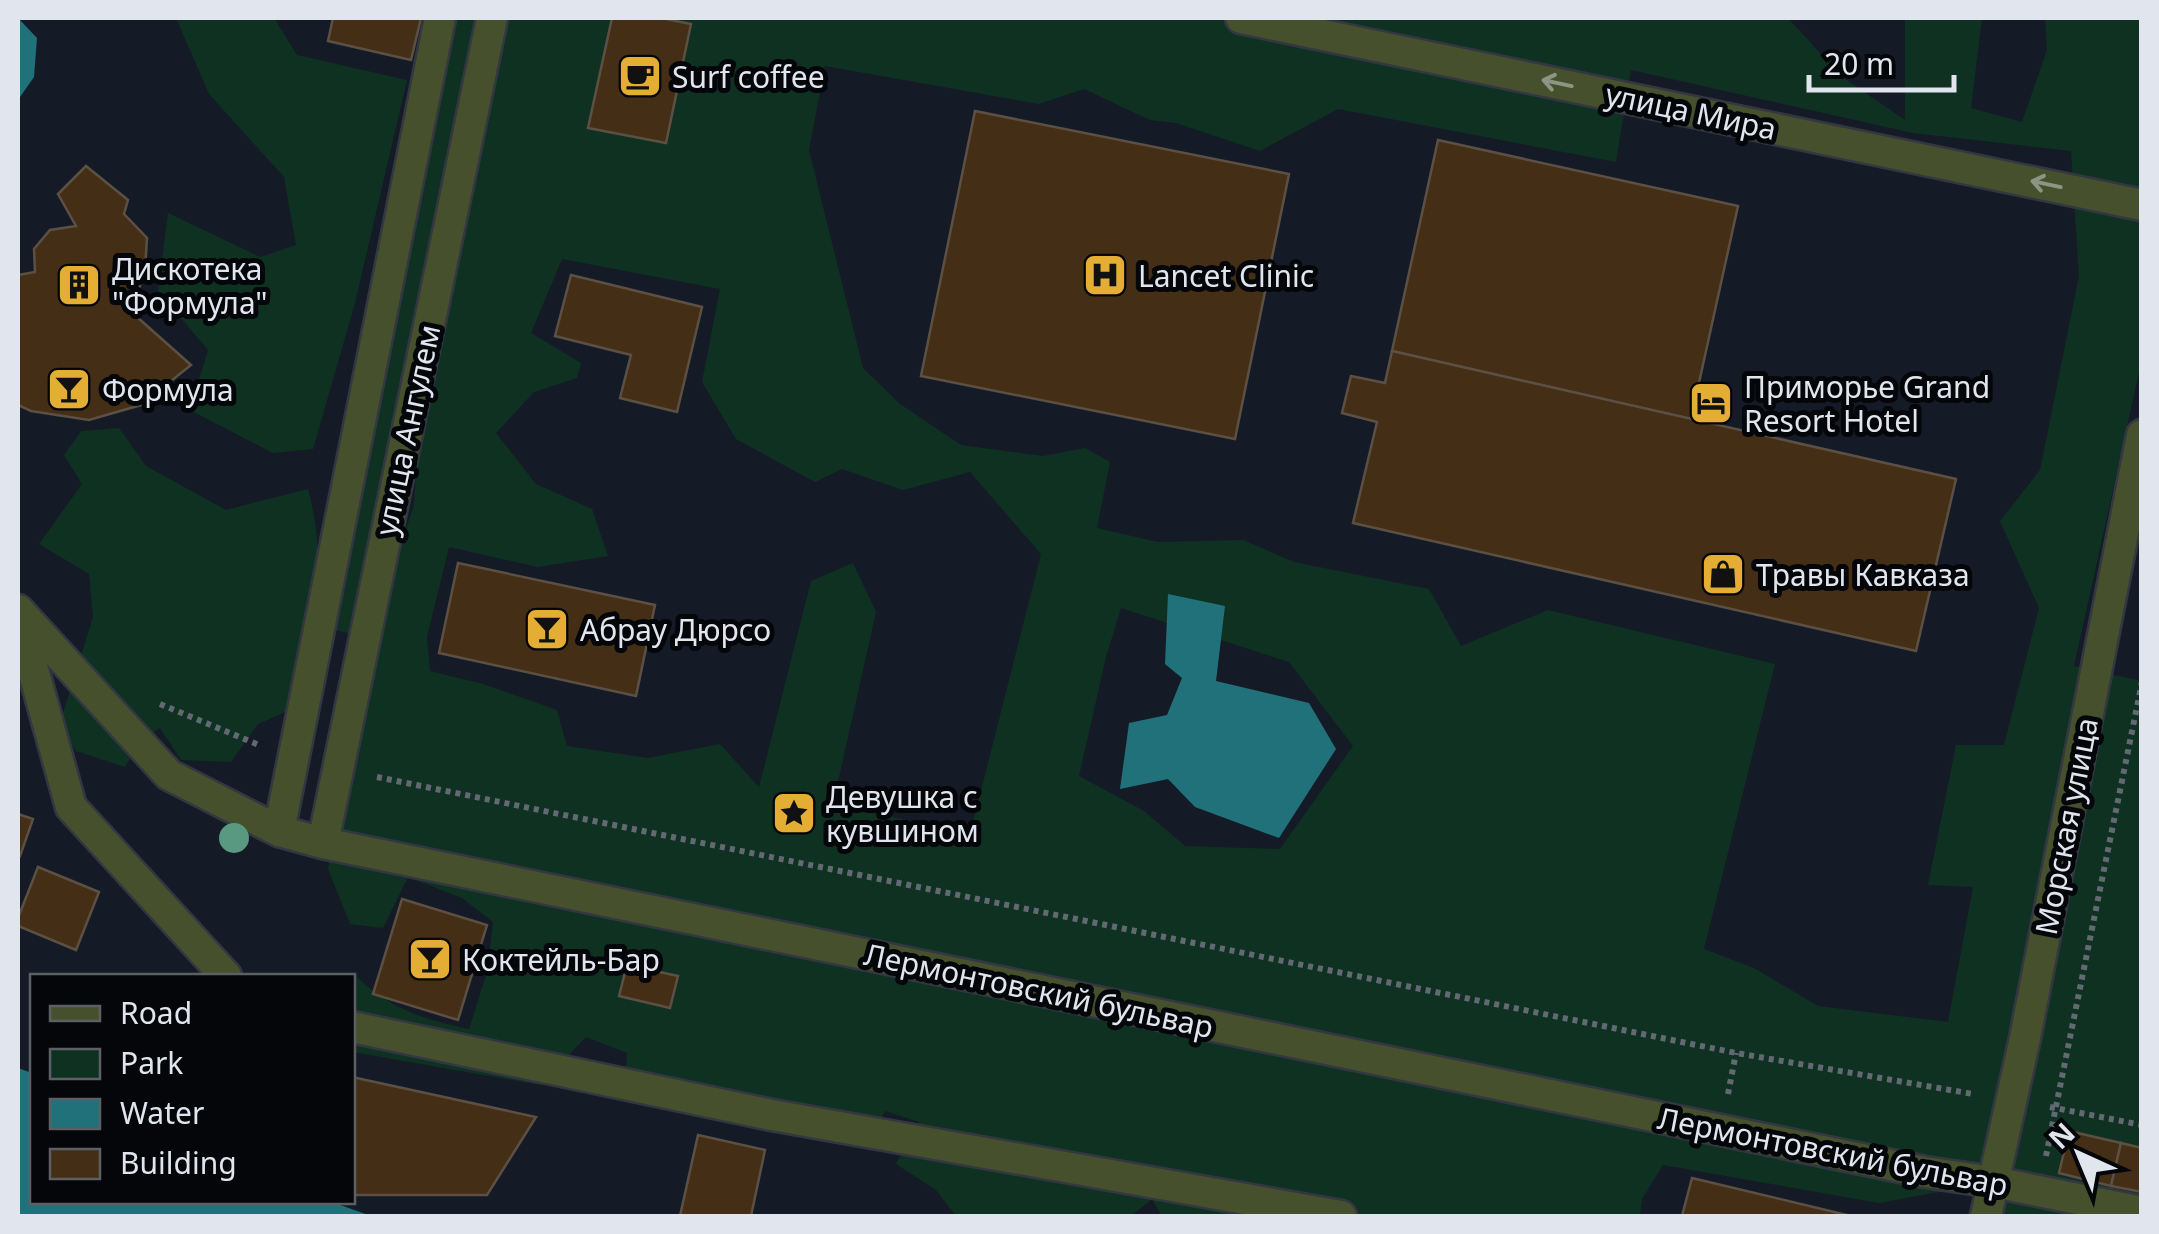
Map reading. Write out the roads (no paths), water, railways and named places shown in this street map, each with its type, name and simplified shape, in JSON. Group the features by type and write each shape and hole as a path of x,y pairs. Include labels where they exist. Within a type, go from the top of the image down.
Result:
{"street":[{"name":"улица Ангулем","path":"279,830 440,18"},
{"name":"улица Ангулем","path":"323,843 492,18"},
{"name":"улица Мира","path":"1241,18 2142,204"},
{"name":"Морская улица","path":"1986,1216 2142,435"},
{"name":"Лермонтовский бульвар","path":"18,612 169,775 279,830 323,843 1906,1168 2142,1212"},
{"name":"Лермонтовский бульвар","path":"18,612 71,808 224,974"},
{"path":"355,1029 772,1115 1341,1216"}],"water":[{"path":"18,18 37,38 34,77 18,100"},
{"path":"1168,594 1225,606 1216,681 1309,703 1336,749 1279,838 1195,807 1168,779 1120,789 1129,723 1167,715 1182,678 1165,664"},
{"path":"18,1068 30,1072 30,1204 338,1204 371,1216 18,1216"}],"place":[{"name":"Surf coffee","path":"640,76"},
{"name":"Lancet Clinic","path":"1105,275"},
{"name":"Дискотека \"Формула\"","path":"79,285"},
{"name":"Формула","path":"69,389"},
{"name":"Приморье Grand Resort Hotel","path":"1711,403"},
{"name":"Травы Кавказа","path":"1723,574"},
{"name":"Абрау Дюрсо","path":"547,629"},
{"name":"Девушка с кувшином","path":"794,813"},
{"name":"Коктейль-Бар","path":"430,959"}]}
